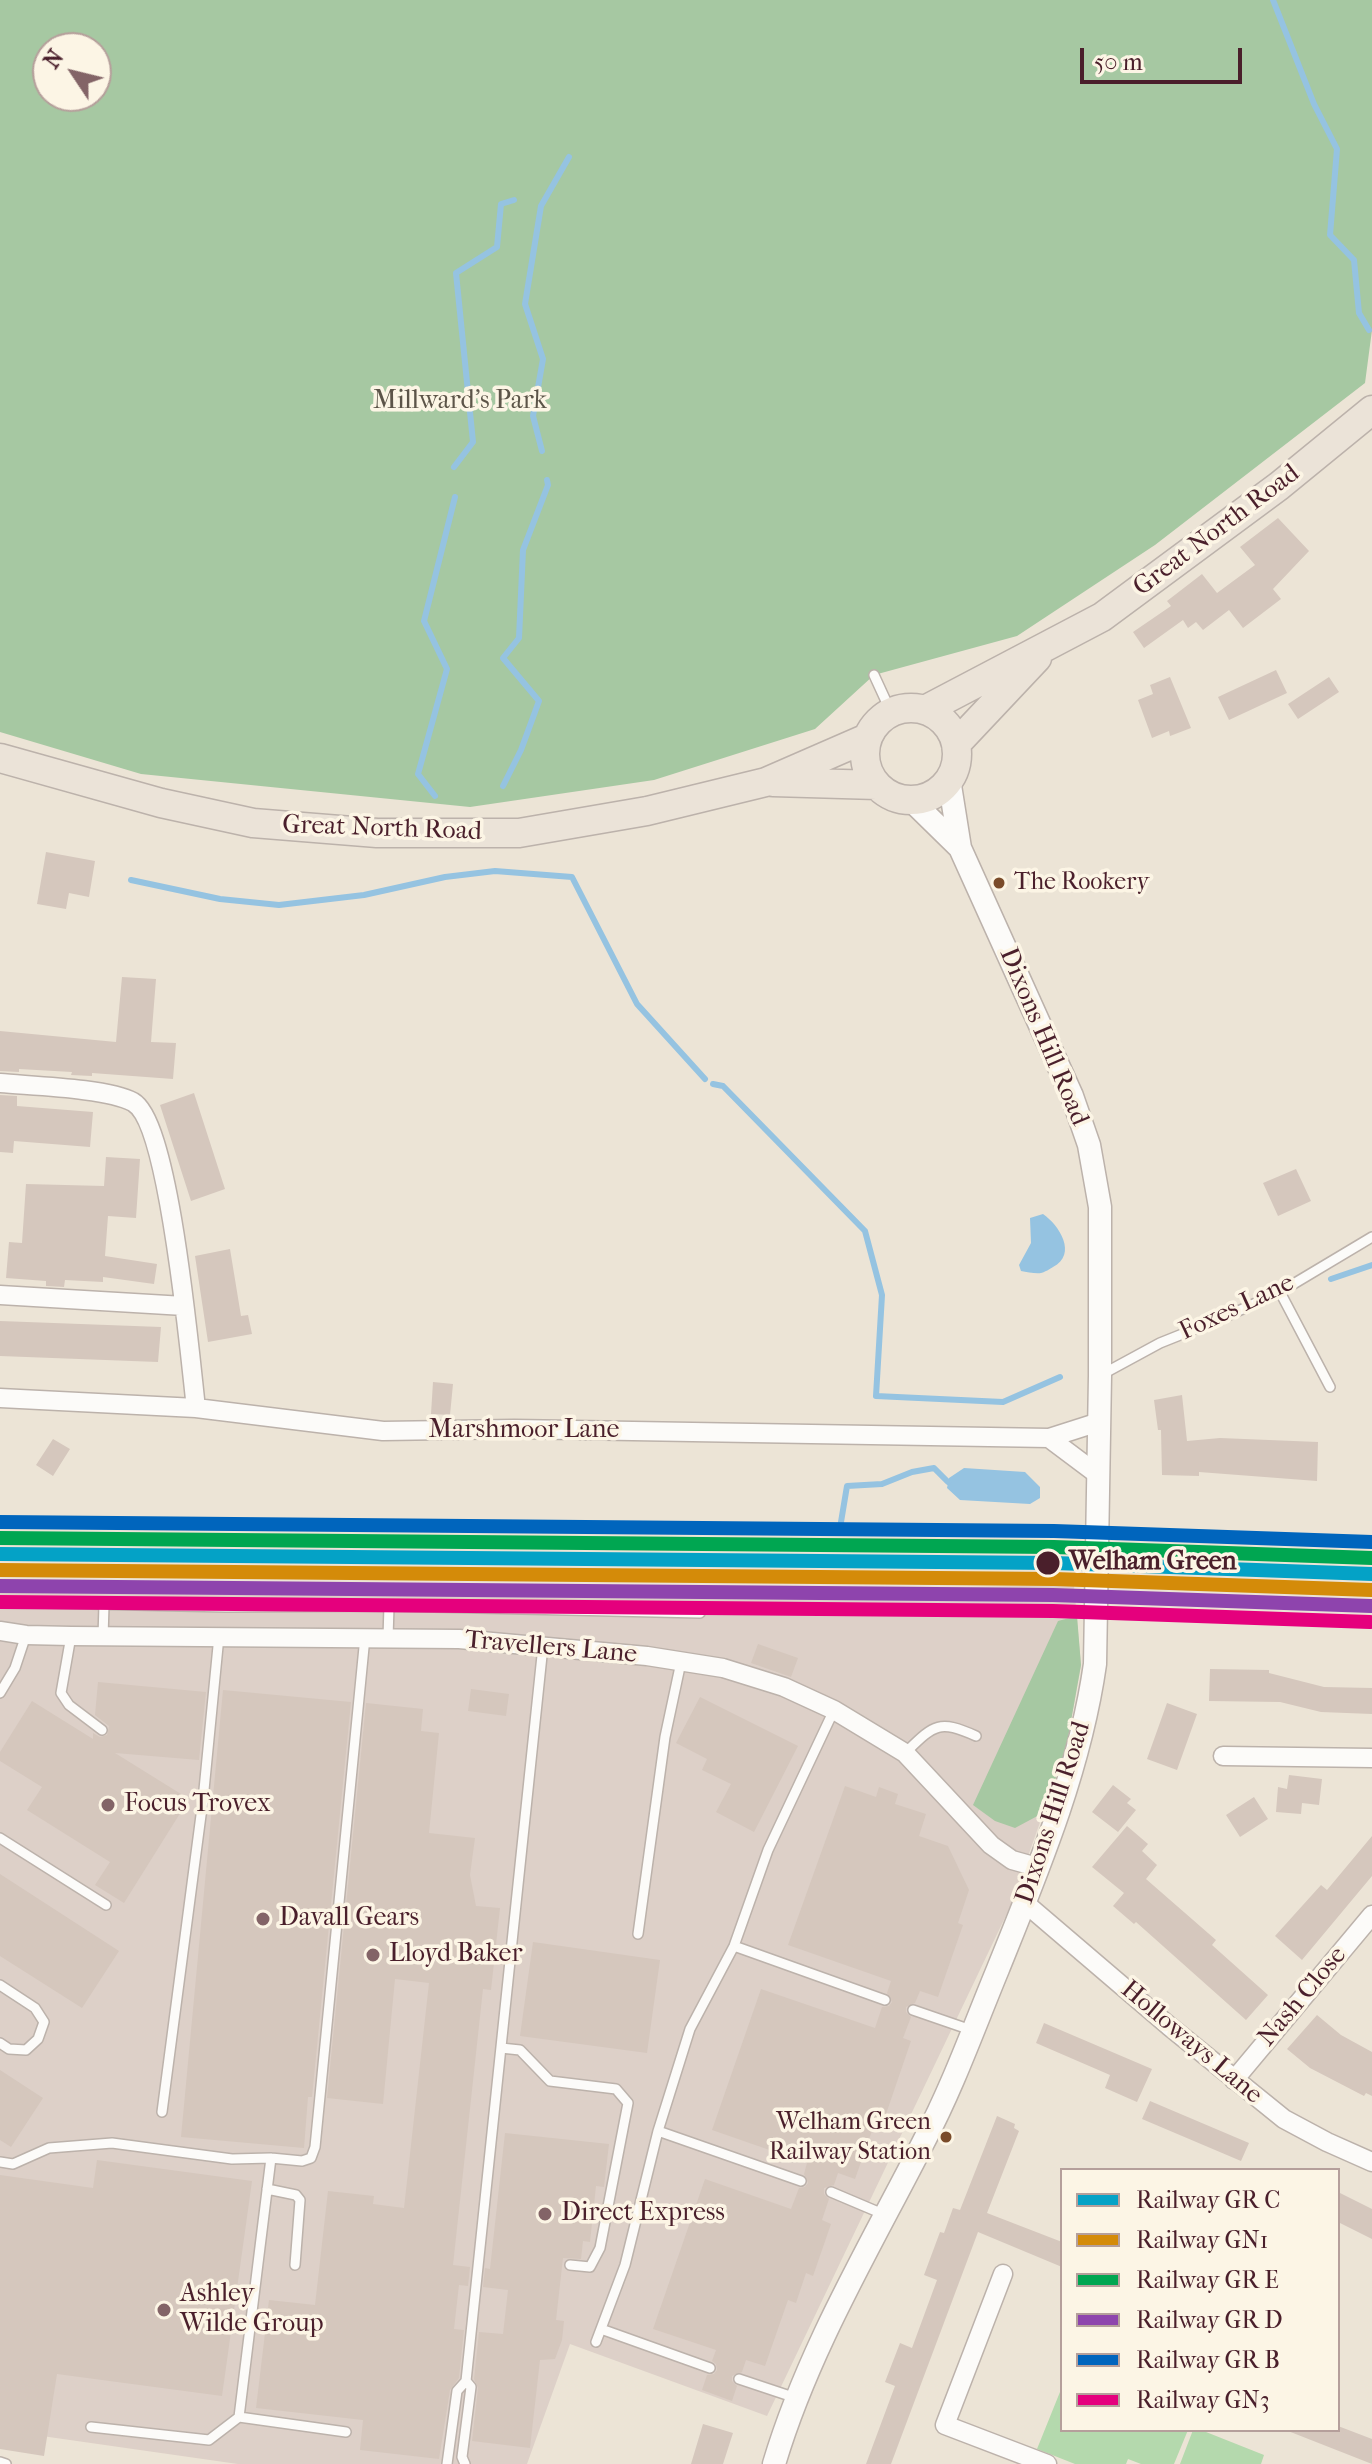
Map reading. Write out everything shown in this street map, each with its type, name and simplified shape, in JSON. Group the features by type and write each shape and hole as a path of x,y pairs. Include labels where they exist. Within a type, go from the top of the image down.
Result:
{"main road":[{"name":"Great North Road","path":"925,710 1102,617 1305,466 1372,410"},
{"name":"Great North Road","path":"956,744 1055,640"},
{"path":"910,708 925,710 938,716 949,727 956,744 956,762 942,789 911,800 895,798 877,785 866,763 867,738 877,723 891,712 910,708"},
{"name":"Great North Road","path":"0,758 161,803 253,823 377,833 519,833 647,811 766,782 867,738"},
{"name":"Great North Road","path":"766,782 877,785"}],"street":[{"name":"Dixons Hill Road","path":"774,2464 796,2398 832,2318 926,2138 974,2031 1067,1790 1090,1700 1096,1631 1100,1207 1089,1145 1072,1096 960,848 949,779"},
{"name":"Dixons Hill Road","path":"911,800 960,848"},
{"path":"0,1083 97,1092 134,1102 149,1121 159,1152 184,1306 196,1408"},
{"path":"0,1295 184,1306"},
{"name":"Marshmoor Lane","path":"0,1398 196,1408 383,1431 514,1429 1049,1438 1099,1422"},
{"path":"1049,1438 1097,1484"},
{"name":"Travellers Lane","path":"0,1631 26,1635 103,1637 459,1639 647,1656 723,1668 784,1687 834,1710 905,1753 991,1845 1012,1860 1037,1867"},
{"path":"1223,1756 1372,1758"},
{"name":"Holloways Lane","path":"1025,1903 1284,2119 1372,2162"},
{"name":"Nash Close","path":"1234,2080 1372,1915"},
{"path":"1003,2274 945,2425 1047,2464"}],"lane":[{"path":"874,675 891,712"},
{"name":"Foxes Lane","path":"1100,1376 1160,1343 1280,1292 1372,1237"},
{"path":"1280,1292 1330,1387"},
{"path":"0,1602 700,1613"},
{"path":"103,1637 104,1605"},
{"path":"388,1638 389,1606"},
{"path":"0,1693 15,1668 26,1635"},
{"path":"71,1636 61,1693 69,1705 102,1730"},
{"path":"162,2112 203,1800 219,1636"},
{"path":"0,2162 13,2164 49,2148 112,2143 232,2159 302,2161 311,2158 315,2147 365,1637"},
{"path":"447,2464 457,2391 466,2381 543,1646"},
{"path":"638,1934 665,1737 681,1662"},
{"path":"596,2342 625,2265 658,2131 690,2029 734,1946 768,1850 834,1710"},
{"path":"905,1753 924,1728 951,1725 976,1736"},
{"path":"0,1838 106,1905"},
{"path":"734,1946 885,2000"},
{"path":"0,1985 35,2008 44,2022 38,2039 26,2050 9,2049 0,2043"},
{"path":"913,2010 974,2031"},
{"path":"501,2048 520,2050 550,2081 616,2089 628,2103 600,2248 590,2267 570,2265"},
{"path":"658,2131 801,2181"},
{"path":"239,2417 271,2158"},
{"path":"267,2189 296,2195 300,2200 295,2265"},
{"path":"831,2192 886,2215"},
{"path":"601,2329 710,2368"},
{"path":"739,2379 796,2398"},
{"path":"465,2464 462,2457 471,2387 466,2381"},
{"path":"91,2427 209,2440 239,2417 346,2432"},
{"path":"0,2462 6,2464"}],"shaded area":[{"path":"1074,1585 1081,1665 1066,1749 1010,1907 767,2416 570,2344 527,2464 238,2464 0,2430 0,1588 719,1592"}],"green space":[{"name":"Millward's Park","path":"0,0 1372,0 1372,330 1365,383 1155,545 1017,636 874,675 815,729 654,780 470,807 141,774 0,732"},
{"path":"1077,1616 1081,1665 1066,1749 1043,1813 1015,1828 995,1821 973,1805 1058,1621"},
{"path":"1060,2392 1060,2432 1187,2432 1174,2464 1141,2464 1128,2459 1126,2464 1075,2464 1037,2449"},
{"path":"1192,2432 1206,2432 1264,2455 1261,2464 1180,2464"}],"water":[{"path":"1043,1214 1060,1232 1064,1255 1042,1273 1021,1271 1019,1265 1031,1243 1030,1218"},
{"path":"964,1468 1025,1472 1040,1487 1040,1498 1030,1504 960,1500 947,1488 949,1478"}],"building":[{"path":"1278,518 1309,551 1273,589 1281,599 1243,628 1229,610 1203,630 1196,622 1188,628 1183,620 1144,648 1133,632 1171,606 1167,601 1202,574 1217,593 1255,565 1240,547"},
{"path":"1276,670 1287,693 1229,720 1218,697"},
{"path":"1170,677 1191,728 1170,736 1169,731 1152,738 1138,700 1153,694 1150,685"},
{"path":"1329,677 1339,692 1298,719 1288,704"},
{"path":"46,852 95,861 89,897 69,893 66,909 37,904"},
{"path":"122,977 156,979 151,1042 176,1043 173,1079 92,1073 92,1076 71,1075 72,1072 19,1069 19,1072 0,1071 0,1031 116,1042"},
{"path":"194,1093 225,1189 191,1201 160,1105"},
{"path":"0,1095 17,1096 17,1106 93,1112 90,1147 14,1141 13,1153 0,1152"},
{"path":"106,1157 140,1159 136,1218 108,1216 105,1256 157,1264 154,1284 103,1277 103,1282 65,1280 64,1287 46,1286 46,1281 6,1278 9,1242 22,1243 26,1184 104,1186"},
{"path":"1296,1169 1311,1201 1278,1216 1263,1183"},
{"path":"230,1249 241,1316 248,1315 252,1334 208,1342 195,1256"},
{"path":"0,1321 161,1327 158,1362 0,1356"},
{"path":"433,1382 453,1384 450,1415 431,1414"},
{"path":"1182,1395 1187,1441 1220,1438 1318,1442 1317,1481 1199,1472 1199,1476 1162,1475 1161,1430 1158,1430 1154,1400"},
{"path":"53,1439 70,1449 53,1476 36,1465"},
{"path":"758,1644 798,1658 791,1677 751,1663"},
{"path":"1210,1669 1269,1670 1269,1673 1324,1687 1372,1688 1372,1714 1321,1712 1280,1702 1209,1701"},
{"name":"Focus Trovex","path":"98,1682 206,1692 199,1760 115,1753 189,1799 124,1903 95,1885 110,1862 27,1810 42,1787 0,1761 0,1752 32,1701 93,1739 93,1733 100,1737 107,1735 109,1726 95,1715"},
{"path":"471,1689 509,1694 506,1716 468,1711"},
{"name":"Davall Gears","path":"223,1690 351,1702 312,2097 308,2097 304,2148 181,2137"},
{"path":"700,1697 798,1746 754,1832 716,1812 731,1784 702,1770 707,1759 676,1743"},
{"path":"366,1703 423,1709 421,1731 439,1733 429,1833 475,1838 470,1875 476,1906 500,1908 491,1990 483,1989 453,2265 470,2267 468,2286 459,2285 454,2329 464,2330 459,2378 450,2390 439,2459 360,2450 363,2420 256,2408 269,2300 315,2305 328,2191 374,2196 373,2204 404,2208 429,1983 395,1979 383,2104 327,2098"},
{"path":"1167,1703 1197,1714 1177,1770 1147,1759"},
{"path":"1289,1775 1322,1779 1319,1805 1302,1803 1301,1814 1276,1812 1278,1787 1287,1789"},
{"path":"1113,1785 1131,1799 1127,1803 1136,1810 1118,1832 1092,1812"},
{"path":"845,1786 876,1797 879,1787 898,1794 895,1804 926,1814 919,1836 948,1846 969,1890 958,1923 963,1925 938,1997 920,1991 915,2003 906,2007 911,2017 903,2038 911,2041 886,2114 879,2111 855,2179 838,2173 834,2185 824,2188 824,2194 829,2199 822,2220 831,2224 813,2276 806,2273 796,2303 788,2300 765,2366 746,2360 742,2372 732,2376 737,2386 732,2401 702,2390 707,2375 717,2370 712,2361 716,2350 653,2329 705,2179 791,2209 799,2188 808,2183 804,2174 807,2163 712,2130 761,1989 875,2028 882,2007 892,2002 887,1993 891,1981 788,1945"},
{"path":"1254,1797 1268,1819 1240,1837 1226,1815"},
{"path":"1127,1826 1148,1844 1142,1851 1157,1865 1146,1879 1216,1940 1212,1945 1268,1995 1246,2020 1136,1922 1134,1924 1113,1906 1124,1893 1092,1867"},
{"path":"1372,1836 1372,1876 1302,1960 1275,1936 1321,1885 1327,1890"},
{"path":"0,1874 119,1951 82,2008 0,1956"},
{"path":"533,1942 660,1960 647,2053 520,2036"},
{"path":"1317,2015 1341,2035 1372,2052 1372,2096 1366,2093 1364,2096 1310,2068 1287,2049"},
{"path":"1044,2023 1152,2069 1137,2102 1105,2088 1110,2075 1036,2043"},
{"path":"0,2070 43,2098 11,2147 0,2140"},
{"path":"1150,2101 1249,2143 1241,2161 1142,2119"},
{"path":"997,2116 1015,2124 1014,2128 1019,2131 987,2213 1060,2241 1060,2266 978,2232 891,2464 866,2464 895,2386 885,2382 900,2343 912,2348 937,2280 924,2275 953,2208 960,2210"},
{"path":"505,2133 609,2144 604,2187 596,2186 590,2242 583,2241 581,2259 563,2258 556,2320 564,2321 562,2340 555,2359 540,2360 530,2448 472,2441 478,2388 474,2379 479,2332 503,2334 508,2290 483,2287 485,2268 490,2269"},
{"name":"Ashley Wilde Group","path":"97,2160 252,2181 222,2396 57,2374 44,2456 0,2449 0,2175 93,2188"},
{"path":"1340,2193 1372,2209 1372,2239 1340,2223"},
{"path":"703,2424 733,2433 723,2464 691,2464"},
{"path":"1340,2427 1372,2439 1372,2464 1291,2432 1340,2432"}],"waterway":[{"path":"1273,0 1314,104 1337,149 1330,235 1354,260 1359,313 1369,330"},
{"path":"542,451 533,416 543,359 525,304 541,206 569,157"},
{"path":"454,467 473,442 456,273 497,247 501,204 514,200"},
{"path":"503,786 521,750 539,701 503,658 519,638 523,550 548,485 547,480"},
{"path":"435,796 418,774 447,669 424,621 455,497"},
{"path":"131,880 220,899 279,905 364,895 445,877 495,871 572,877 637,1004 705,1079"},
{"path":"713,1084 723,1086 865,1231 882,1295 876,1396 1003,1402 1060,1377"},
{"path":"1331,1279 1372,1265"},
{"path":"840,1528 847,1486 882,1484 912,1472 934,1468 948,1482"}],"transit line":[{"path":"0,1522 1054,1531 1372,1542"},
{"path":"0,1538 1054,1547 1372,1558"},
{"path":"0,1554 1054,1563 1372,1574"},
{"path":"0,1586 1053,1595 1371,1606"}],"rail line":[{"name":"GN1","path":"0,1570 1054,1579 1371,1590"},
{"name":"GN3","path":"0,1602 1053,1611 1370,1622"}],"place":[{"name":"The Rookery","path":"999,883"},
{"name":"Welham Green","path":"1048,1563"},
{"name":"Focus Trovex","path":"108,1805"},
{"name":"Davall Gears","path":"263,1919"},
{"name":"Lloyd Baker","path":"373,1955"},
{"name":"Welham Green Railway Station","path":"946,2137"},
{"name":"Direct Express","path":"545,2214"},
{"name":"Ashley Wilde Group","path":"164,2310"}]}
